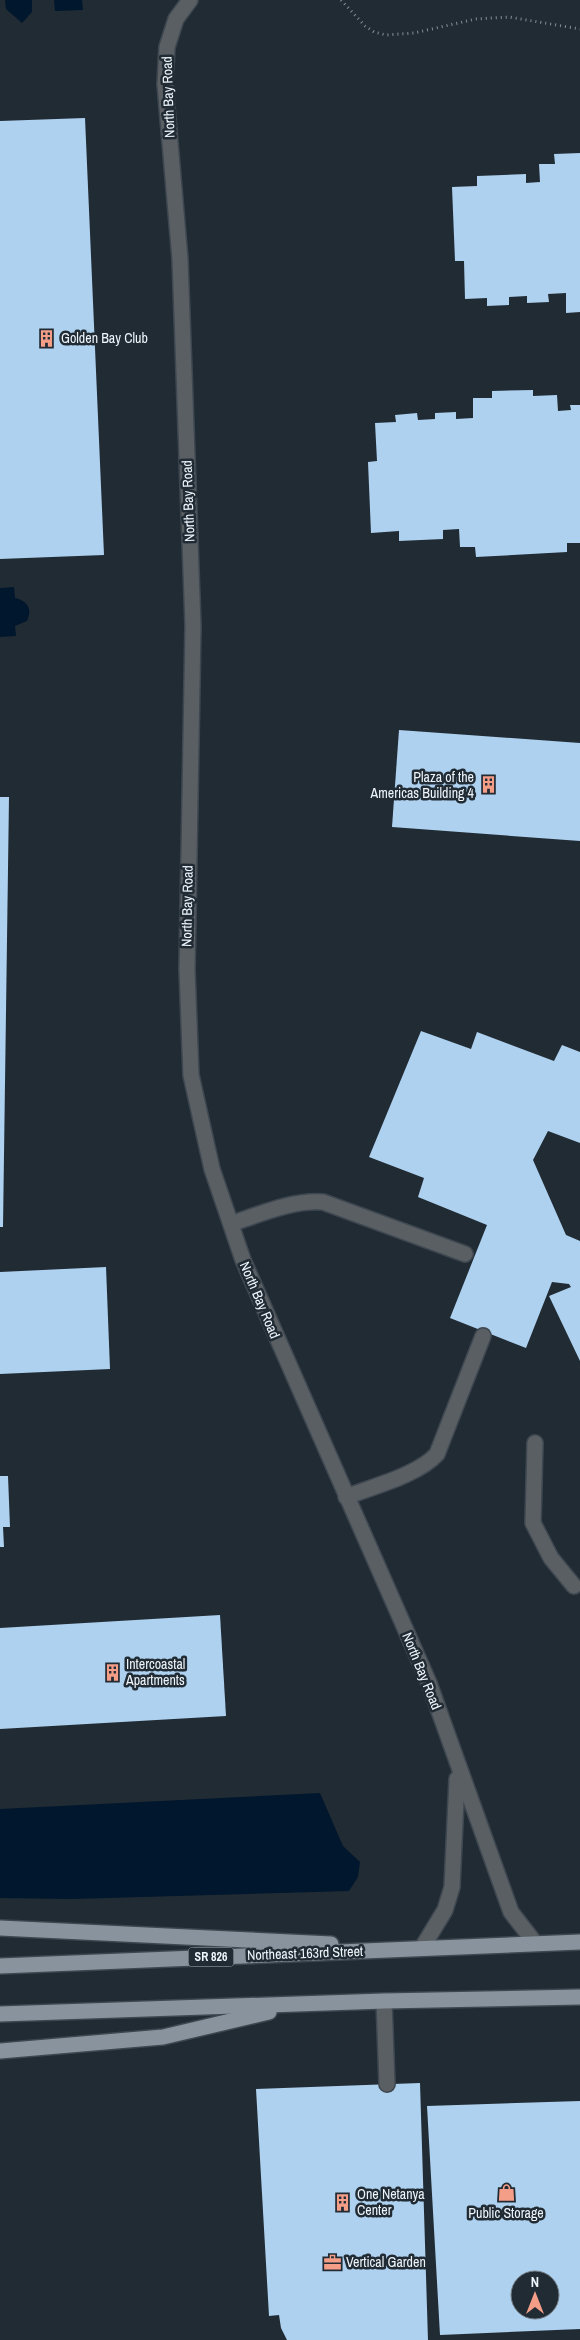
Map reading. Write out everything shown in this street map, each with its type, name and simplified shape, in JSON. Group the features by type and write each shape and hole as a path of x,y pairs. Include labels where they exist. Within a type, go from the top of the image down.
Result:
{"main road":[{"path":"0,1928 422,1948"},
{"name":"Northeast 163rd Street","path":"0,1966 580,1942"},
{"path":"0,2014 384,2001 580,1997"},
{"path":"0,2051 163,2037 302,2004"}],"street":[{"name":"North Bay Road","path":"190,0 176,19 167,47 165,84 180,259 193,626 187,970 191,1075 212,1170 243,1260 428,1683 511,1912 535,1943"},
{"path":"231,1224 272,1210 309,1201 323,1202 465,1254"},
{"path":"346,1497 418,1468 437,1454 483,1336"},
{"path":"535,1443 533,1523 551,1558 574,1586"},
{"name":"North Bay Road","path":"422,1948 444,1910 452,1887 458,1768"},
{"path":"384,2001 388,2084"}],"path":[{"path":"340,0 365,26 374,32 386,34 414,34 476,19 509,17 580,29"}],"water":[{"path":"5,0 32,0 32,12 22,23 6,9"},
{"path":"54,0 82,0 83,10 55,11"},
{"path":"14,587 15,598 26,603 29,609 29,616 27,621 15,626 16,636 0,637 0,588"},
{"path":"320,1793 343,1846 360,1862 358,1877 349,1891 72,1899 0,1898 0,1809"}],"building":[{"name":"Golden Bay Club","path":"85,118 104,555 0,559 0,121"},
{"path":"580,153 580,312 566,313 566,293 548,294 549,302 527,303 527,296 509,297 509,305 487,306 487,298 465,299 464,261 455,261 452,187 477,186 477,176 526,174 526,183 540,182 539,164 555,164 554,154"},
{"path":"533,390 533,396 557,395 558,411 571,410 570,405 580,405 580,543 567,543 567,552 476,557 475,547 460,547 459,529 443,530 443,539 399,541 399,531 371,533 368,462 377,461 375,423 396,422 395,415 417,413 418,420 435,419 435,413 456,412 456,419 473,418 473,398 492,398 492,391"},
{"name":"Plaza of the Americas Building 4","path":"399,730 580,743 580,841 392,827"},
{"path":"0,797 9,797 3,1227 0,1227"},
{"path":"421,1031 471,1049 477,1032 554,1061 562,1045 580,1052 580,1143 548,1131 533,1160 566,1235 580,1241 580,1361 549,1296 571,1287 569,1284 552,1282 526,1348 450,1318 487,1225 418,1197 424,1178 369,1157"},
{"path":"106,1267 110,1369 0,1374 0,1272"},
{"path":"0,1476 8,1476 10,1527 3,1527 4,1547 0,1547"},
{"name":"Intercoastal Apartments","path":"220,1615 226,1716 0,1729 0,1628"},
{"name":"One Netanya Center","path":"420,2083 428,2340 287,2340 281,2328 279,2315 269,2316 256,2089"},
{"name":"Public Storage","path":"580,2101 580,2329 440,2335 427,2106"}],"place":[{"name":"Golden Bay Club","path":"47,338"},
{"name":"Plaza of the Americas Building 4","path":"488,785"},
{"name":"Intercoastal Apartments","path":"112,1672"},
{"name":"Public Storage","path":"506,2193"},
{"name":"One Netanya Center","path":"343,2202"},
{"name":"Vertical Garden","path":"332,2262"}]}
